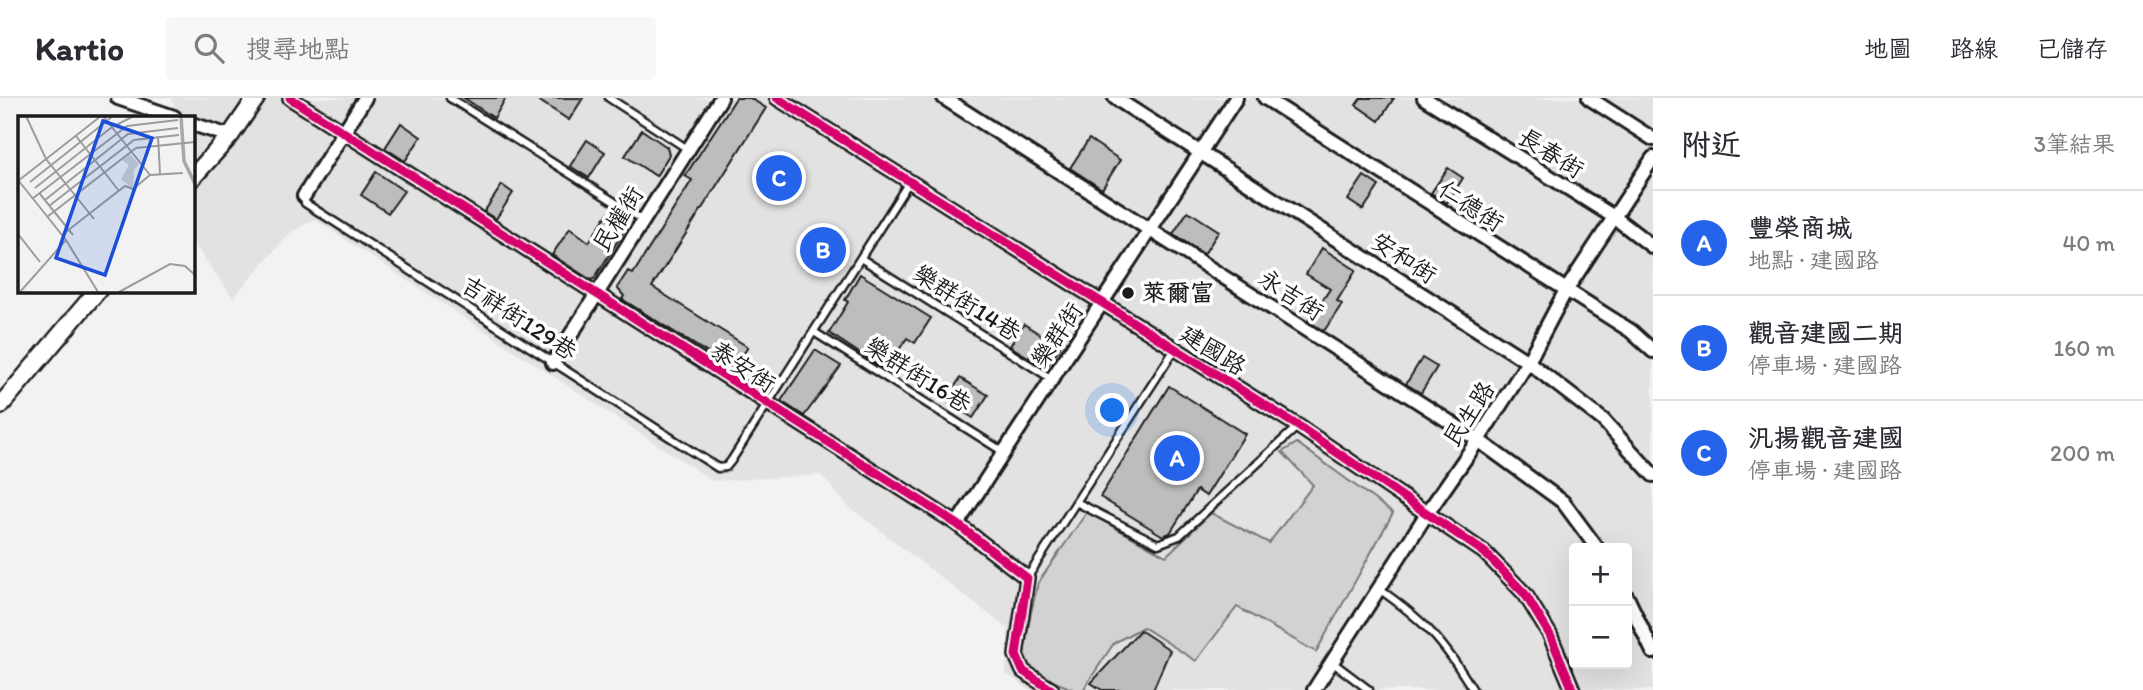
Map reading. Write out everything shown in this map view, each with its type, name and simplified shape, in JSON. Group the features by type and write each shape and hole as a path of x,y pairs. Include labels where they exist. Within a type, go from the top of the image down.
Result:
{"street":[{"path":"118,98 171,116"},
{"path":"194,176 230,136 256,98"},
{"name":"泰安街","path":"290,98 766,405 957,524 1027,578"},
{"path":"304,196 365,98"},
{"name":"民權街","path":"553,363 686,148 721,98"},
{"name":"建國路","path":"777,98 1298,426 1484,552 1525,594 1550,635 1573,690"},
{"name":"永吉街","path":"944,98 1478,440 1563,502 1593,543"},
{"name":"安和街","path":"1115,98 1528,362 1603,420 1653,475"},
{"name":"樂群街","path":"957,524 1002,451 1103,303 1236,98"},
{"name":"仁德街","path":"1265,98 1565,292 1631,331 1653,351"},
{"name":"長春街","path":"1424,98 1614,217 1653,247"},
{"path":"1588,98 1653,139"},
{"path":"194,125 230,136"},
{"name":"民生路","path":"1314,690 1528,362 1565,292 1653,158"},
{"path":"0,406 96,292"},
{"path":"1027,578 1016,655 1023,671 1052,690"},
{"path":"1631,606 1653,652"}],"lane":[{"path":"450,98 643,220"},
{"path":"609,98 686,148"},
{"path":"766,405 909,182"},
{"name":"吉祥街129巷","path":"304,196 305,203 718,468 726,467 731,461 766,405"},
{"name":"樂群街14巷","path":"862,259 1052,379"},
{"name":"樂群街16巷","path":"814,332 1002,451"},
{"path":"1027,578 1175,349"},
{"path":"1076,502 1158,544 1179,537 1298,426"},
{"path":"1379,589 1417,616 1445,644 1473,690"},
{"path":"1332,662 1369,690"}],"shaded area":[{"path":"171,98 1653,98 1653,690 1030,690 1006,674 1008,629 848,506 821,475 713,481 314,219 290,233 233,298 194,244 194,116 180,116"},
{"path":"1297,443 1393,513 1316,652 1237,607 1196,661 1143,627 1114,643 1083,690 1074,690 1027,670 1021,654 1038,583 1087,512 1166,556 1211,513 1269,543 1313,485 1282,452"}],"building":[{"path":"464,98 506,98 494,118"},
{"path":"535,98 583,98 569,120"},
{"path":"736,98 750,98 766,108 652,287 748,347 733,369 622,299 624,296 617,288 628,271 633,274 692,180 685,176"},
{"path":"1361,98 1394,98 1379,121 1356,105"},
{"path":"401,123 421,137 405,161 385,148"},
{"path":"642,130 667,147 669,155 656,176 625,156"},
{"path":"1089,139 1120,160 1102,189 1070,168"},
{"path":"587,140 605,152 589,178 570,166"},
{"path":"1448,168 1463,178 1447,203 1431,193"},
{"path":"376,172 404,191 388,213 361,195"},
{"path":"1364,176 1379,186 1363,210 1348,200"},
{"path":"502,185 513,193 496,219 484,212"},
{"path":"1188,211 1219,231 1204,254 1173,234"},
{"path":"608,213 623,223 624,231 594,279 591,280 552,255 570,228 589,242"},
{"path":"1322,248 1356,270 1337,301 1342,304 1324,331 1308,321 1330,289 1306,274"},
{"path":"860,274 931,318 915,343 907,338 885,370 829,333 848,302 845,300"},
{"path":"1024,324 1060,347 1046,368 1010,346"},
{"path":"815,350 841,366 804,416 781,401"},
{"path":"1422,358 1437,367 1421,393 1406,384"},
{"path":"960,378 988,395 973,418 946,401"},
{"path":"1169,386 1245,434 1206,496 1197,490 1170,533 1163,536 1100,497"},
{"path":"1140,630 1170,650 1153,690 1102,690 1091,683"}],"cycle path":[{"path":"290,98 957,524 1027,578 1016,655 1023,671 1052,690"},
{"path":"777,98 1298,426 1484,552 1525,594 1550,635 1573,690"}],"place":[{"name":"汎揚觀音建國","path":"779,178"},
{"name":"觀音建國二期","path":"823,250"},
{"name":"萊爾富","path":"1128,293"},
{"name":"豐榮商城","path":"1177,458"}]}
